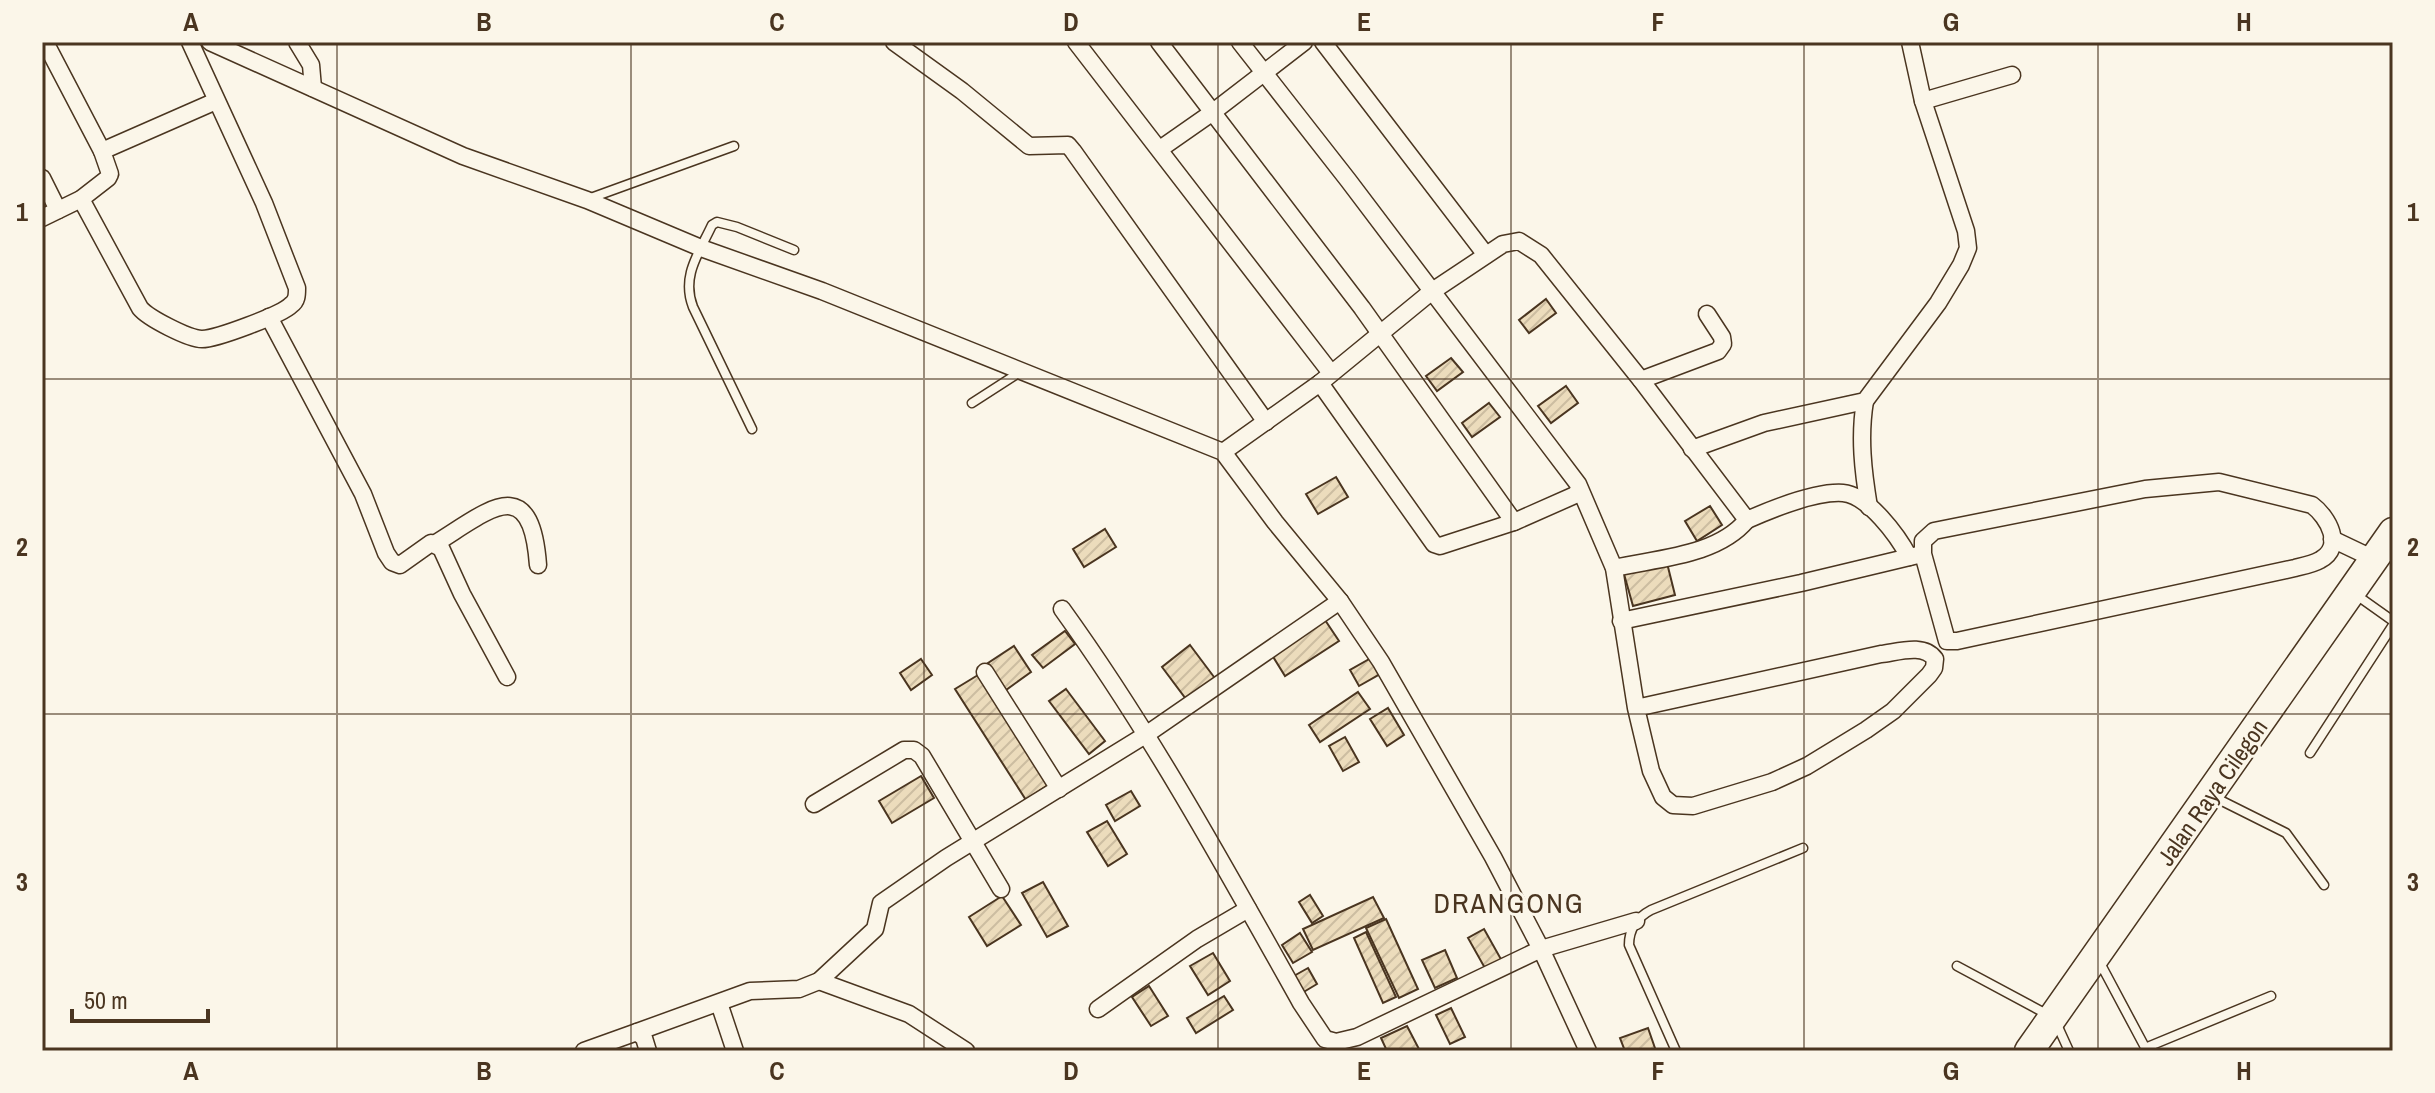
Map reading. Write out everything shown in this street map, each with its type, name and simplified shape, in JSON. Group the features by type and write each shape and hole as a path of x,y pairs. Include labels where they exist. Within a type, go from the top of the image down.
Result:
{"highway":[{"name":"Jalan Raya Cilegon","path":"2029,1051 2393,532"}],"street":[{"path":"42,218 81,199 110,174 102,151 45,42"},
{"path":"81,199 144,313 195,339 204,339 269,317 290,306 297,298 297,288 264,203 190,42"},
{"path":"210,42 463,156 587,200 701,248 822,291 1223,452 1340,601 1381,662 1493,857 1541,949 1586,1050"},
{"path":"297,42 311,65 313,88"},
{"path":"894,42 962,91 1029,146 1068,145 1266,422"},
{"path":"1076,42 1160,149 1326,378 1434,544 1440,546 1514,522 1575,495 1579,490"},
{"path":"1159,42 1379,333 1514,522"},
{"path":"1240,42 1573,476 1614,568 1636,708 1651,771 1663,797 1673,805 1693,806 1772,782 1807,766 1893,711 1934,668 1935,659 1930,652 1922,650"},
{"path":"1160,149 1304,42"},
{"path":"1323,42 1486,255"},
{"path":"1869,507 1862,465 1861,425 1865,401 1938,303 1968,248 1960,207 1923,101 1910,42"},
{"path":"1923,101 2012,75"},
{"path":"102,151 216,101"},
{"path":"42,178 58,210"},
{"path":"1223,452 1326,378 1431,292 1503,244 1519,241 1541,255 1747,520"},
{"path":"1641,380 1718,351 1723,344 1722,337 1707,314"},
{"path":"269,317 363,494 392,562 400,565 431,543 436,543 495,507 511,504 519,508 531,526 538,565"},
{"path":"1692,449 1764,423 1865,401"},
{"path":"1621,621 1916,555 1927,535 1947,528 2145,489 2219,482 2312,505 2323,513 2330,525 2330,551 2322,560 2295,568 1947,641 1922,650 1881,654 1636,708"},
{"path":"1614,568 1710,547 1737,532 1747,520 1815,497 1844,493 1869,507 1916,555 1947,641"},
{"path":"2332,539 2374,559"},
{"path":"436,543 507,677"},
{"path":"584,1051 750,991 799,989 819,981 875,929 881,903 971,842 1147,734 1340,601"},
{"path":"1062,609 1147,734 1315,1025 1331,1046 1357,1037 1541,949 1636,921"},
{"path":"985,672 1059,789"},
{"path":"814,804 904,750 914,750 922,756 1001,889"},
{"path":"1098,1009 1197,939 1248,909"},
{"path":"819,981 909,1014 966,1051"},
{"path":"719,1003 735,1051"},
{"path":"637,1032 644,1038 648,1051"}],"lane":[{"path":"587,200 734,146"},
{"path":"752,429 688,294 689,274 712,225 721,222 794,250"},
{"path":"972,403 1020,372"},
{"path":"2310,753 2393,623 2351,592"},
{"path":"2209,795 2286,833 2324,885"},
{"path":"1676,1051 1629,945 1636,921 1651,910 1803,848"},
{"path":"2097,957 2146,1049 2271,996"},
{"path":"1957,966 2054,1018 2069,1051"}],"building":[{"path":"1546,299 1556,313 1529,333 1519,320"},
{"path":"1451,358 1463,372 1437,391 1426,376"},
{"path":"1566,386 1578,403 1551,423 1538,406"},
{"path":"1489,403 1500,417 1472,437 1462,423"},
{"path":"1336,477 1348,497 1318,514 1306,494"},
{"path":"1710,506 1722,525 1697,541 1685,521"},
{"path":"1105,529 1116,547 1084,567 1073,549"},
{"path":"1667,563 1675,595 1633,606 1624,574"},
{"path":"1325,620 1339,641 1285,676 1272,655"},
{"path":"1065,631 1075,644 1043,668 1032,655"},
{"path":"1190,645 1217,681 1189,703 1162,667"},
{"path":"1014,646 1031,672 1006,690 988,663"},
{"path":"1371,658 1380,674 1359,686 1350,670"},
{"path":"921,659 932,675 911,690 900,673"},
{"path":"978,675 1048,785 1026,800 955,689"},
{"path":"1066,689 1105,741 1089,754 1049,701"},
{"path":"1358,692 1370,709 1320,742 1309,725"},
{"path":"1388,708 1404,735 1387,746 1370,719"},
{"path":"1345,737 1359,762 1343,771 1329,746"},
{"path":"921,776 934,798 892,823 879,801"},
{"path":"1131,791 1140,806 1115,821 1106,805"},
{"path":"1107,821 1127,854 1108,866 1087,832"},
{"path":"1043,882 1068,926 1047,937 1022,893"},
{"path":"1310,895 1323,916 1312,923 1299,902"},
{"path":"1002,896 1021,925 987,946 969,917"},
{"path":"1373,897 1384,918 1313,950 1303,929"},
{"path":"1386,919 1418,989 1399,998 1366,928"},
{"path":"1484,929 1502,961 1486,970 1468,938"},
{"path":"1366,932 1396,997 1383,1003 1354,938"},
{"path":"1300,933 1312,952 1293,963 1282,945"},
{"path":"1445,950 1457,978 1435,988 1422,960"},
{"path":"1213,953 1230,981 1208,995 1190,966"},
{"path":"1308,968 1317,984 1302,993 1292,977"},
{"path":"1149,986 1168,1016 1151,1026 1132,997"},
{"path":"1224,996 1233,1010 1196,1033 1187,1018"},
{"path":"1451,1008 1465,1037 1450,1044 1436,1015"},
{"path":"1407,1026 1420,1051 1387,1051 1381,1038"},
{"path":"1648,1028 1656,1051 1625,1051 1620,1038"}],"district":[{"name":"DRANGONG","path":"1509,903"}]}
